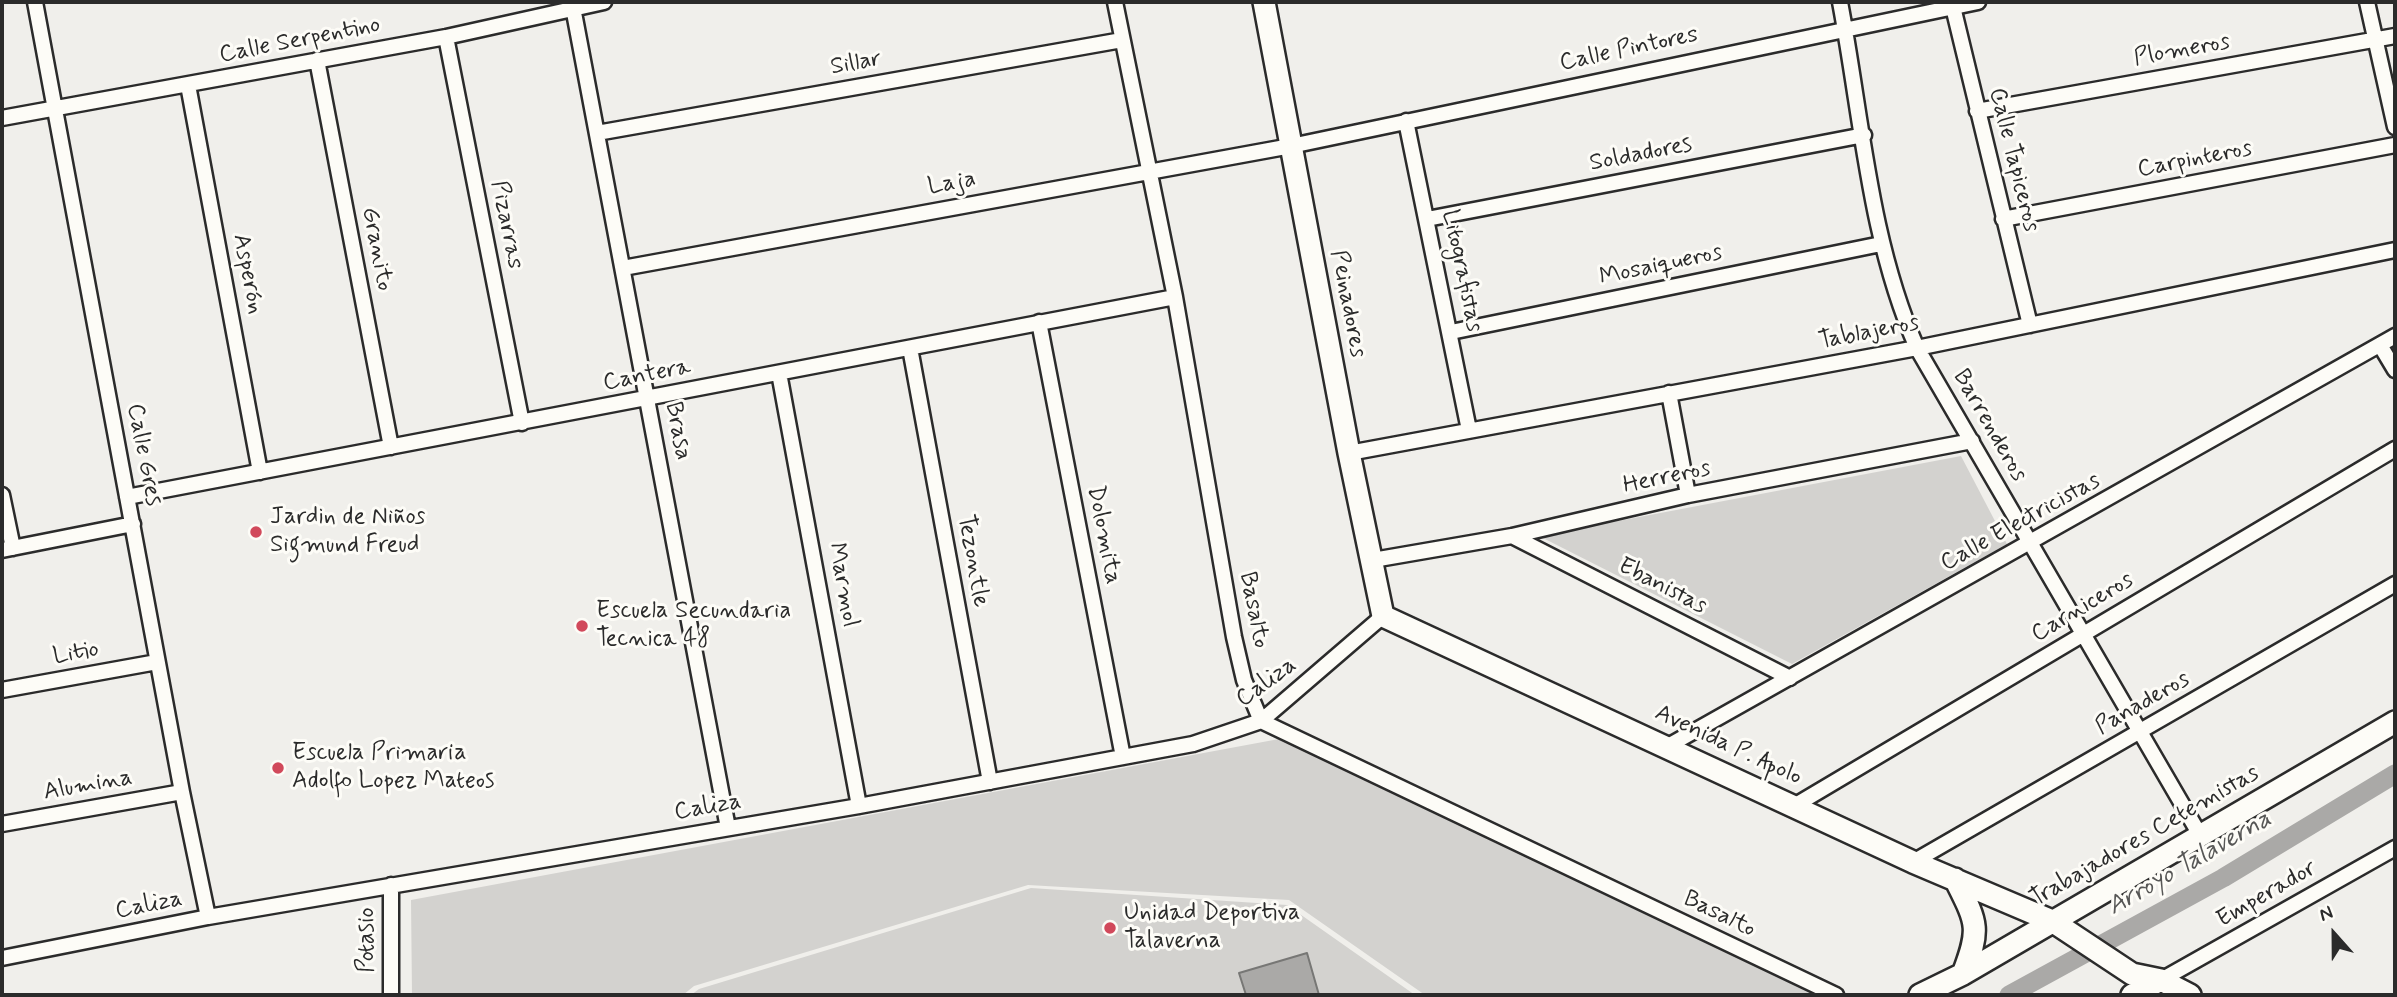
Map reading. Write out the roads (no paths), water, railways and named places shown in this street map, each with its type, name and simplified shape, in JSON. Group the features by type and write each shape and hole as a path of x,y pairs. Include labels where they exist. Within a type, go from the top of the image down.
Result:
{"street":[{"name":"Calle Gres","path":"35,2 182,792 208,917"},
{"name":"Calle Serpentino","path":"2,118 446,37 573,5 604,2"},
{"name":"Basalto","path":"1115,2 1147,172 1175,297 1234,637 1244,680 1261,721 1836,995"},
{"name":"Peinadores","path":"1264,2 1349,453 1383,616"},
{"name":"Barrenderos","path":"1840,2 1881,244 1891,286 1917,348 2200,835"},
{"name":"Calle Pintores","path":"1291,146 1978,2"},
{"path":"2367,2 2395,127"},
{"name":"Brasa","path":"573,5 727,828"},
{"name":"Calle Tapiceros","path":"1953,7 2030,325"},
{"name":"Plomeros","path":"1977,111 2395,36"},
{"name":"Pizarras","path":"446,37 522,423"},
{"name":"Sillar","path":"597,133 1122,40"},
{"name":"Granito","path":"317,60 391,447"},
{"name":"Asperón","path":"188,85 260,472"},
{"name":"Litografistas","path":"1406,121 1469,430"},
{"name":"Soldadores","path":"1427,219 1864,135"},
{"name":"Carpinteros","path":"2003,219 2395,145"},
{"name":"Laja","path":"623,268 1291,146"},
{"name":"Mosaiqueros","path":"1451,332 1881,244"},
{"name":"Tablajeros","path":"1349,453 1917,348 2395,250"},
{"name":"Cantera","path":"127,497 1175,297"},
{"name":"Dolomita","path":"1039,322 1123,757"},
{"name":"Calle Electricistas","path":"1668,746 2032,544 2395,336"},
{"path":"2380,345 2395,370"},
{"name":"Tezontle","path":"910,348 990,782"},
{"name":"Marmol","path":"779,373 859,806"},
{"path":"1669,393 1688,495"},
{"name":"Herreros","path":"1373,561 1512,536 1688,495 1972,441"},
{"name":"Carniceros","path":"1794,806 2395,449"},
{"path":"2,495 7,549 133,524"},
{"name":"Ebanistas","path":"1512,536 1790,678"},
{"name":"Panaderos","path":"1913,862 2395,584"},
{"name":"Caliza","path":"2,958 208,917 859,806 1193,744 1261,721 1383,616"},
{"name":"Avenida P. Apolo","path":"1383,616 1913,862 2052,921 2076,937 2130,985"},
{"name":"Litio","path":"2,690 158,662"},
{"name":"Trabajadores Cetemistas","path":"1920,995 1963,974 2395,722"},
{"name":"Alumina","path":"2,824 182,792"},
{"name":"Emperador","path":"2161,980 2395,848"},
{"path":"1955,879 1975,920 1976,941 1963,974"},
{"name":"Potasio","path":"391,885 391,995"},
{"path":"2130,985 2161,980 2190,995"}],"waterway":[{"name":"Arroyo Talaverna","path":"2009,995 2223,878 2395,774"}],"place":[{"name":"Jardin de Niños Sigmund Freud","path":"256,532"},
{"name":"Escuela Secundaria Tecnica 48","path":"582,626"},
{"name":"Escuela Primaria Adolfo Lopez Mateos","path":"278,768"},
{"name":"Unidad Deportiva Talaverna","path":"1110,928"}]}
